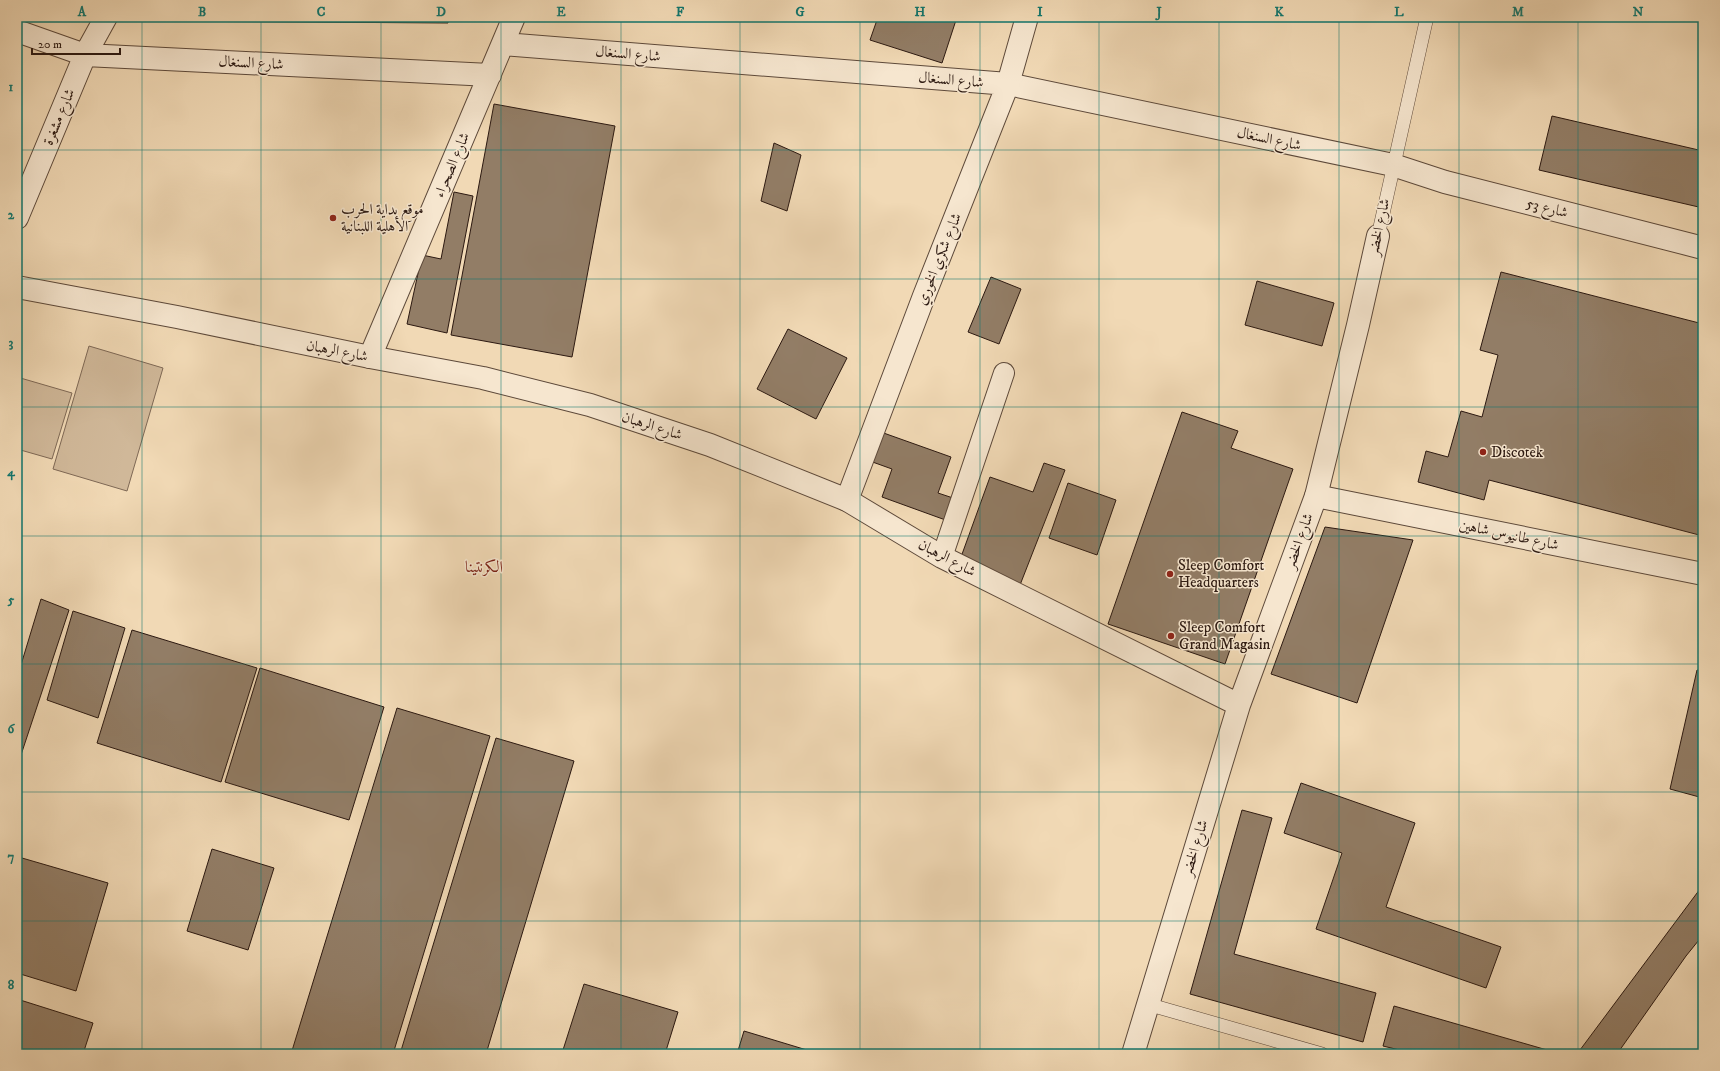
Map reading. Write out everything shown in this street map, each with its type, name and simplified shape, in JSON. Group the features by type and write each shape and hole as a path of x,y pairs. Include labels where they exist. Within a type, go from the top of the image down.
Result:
{"street":[{"name":"شارع مشغرة","path":"17,218 85,55 106,17"},
{"name":"شارع الصحراء","path":"370,358 514,17"},
{"name":"شارع شكري الخوري","path":"847,500 924,296 1008,84 1027,17"},
{"name":"شارع السنغال","path":"17,31 85,55 490,75"},
{"name":"شارع السنغال","path":"503,44 1008,84 1393,164"},
{"name":"شارع 53","path":"1393,164 1445,182 1703,248"},
{"name":"شارع الخضر","path":"1133,1054 1239,705 1316,496 1378,236"},
{"name":"شارع الرهبان","path":"17,287 176,317 370,358 483,378 590,406 710,445 847,500 942,557 1239,705"},
{"path":"942,557 1004,373"},
{"name":"شارع طانيوس شاهين","path":"1316,496 1703,574"}],"lane":[{"name":"شارع الخضر","path":"1378,236 1427,17"},
{"path":"1147,1004 1322,1054"}],"shaded area":[{"path":"89,346 163,368 127,491 53,469"},
{"path":"17,377 72,393 52,459 17,449"}],"building":[{"path":"153,17 448,17 448,23 151,21"},
{"path":"878,17 957,17 942,63 870,40"},
{"path":"494,104 615,126 572,357 451,335"},
{"path":"1552,116 1703,151 1703,208 1539,170"},
{"path":"774,143 801,155 787,211 761,201"},
{"path":"454,192 473,196 447,333 407,324 422,255 441,259"},
{"path":"1501,272 1703,324 1703,536 1489,480 1484,500 1418,482 1426,451 1448,457 1461,411 1482,417 1498,355 1480,350"},
{"path":"991,277 1021,289 999,344 968,332"},
{"path":"1257,281 1334,303 1322,346 1245,325"},
{"path":"788,329 847,358 816,419 757,389"},
{"path":"1182,412 1238,431 1231,448 1293,469 1225,664 1108,624"},
{"path":"878,431 951,457 938,493 959,500 951,522 882,497 892,469 867,460"},
{"path":"1044,463 1065,470 1020,585 961,557 990,477 1033,492"},
{"path":"1068,483 1116,500 1097,555 1049,538"},
{"path":"1325,527 1413,540 1357,703 1271,674"},
{"path":"41,599 69,610 17,767 17,678"},
{"path":"73,611 125,628 98,718 47,700"},
{"path":"132,630 257,668 221,782 97,743"},
{"path":"260,668 384,707 349,820 225,782"},
{"path":"1697,670 1703,671 1703,798 1670,789"},
{"path":"397,708 490,736 393,1054 291,1054"},
{"path":"496,738 574,761 486,1054 400,1054"},
{"path":"1301,783 1415,823 1386,907 1501,947 1486,988 1316,929 1342,853 1284,833"},
{"path":"1242,810 1272,818 1234,954 1376,993 1363,1042 1190,994"},
{"path":"212,849 274,868 248,950 187,931"},
{"path":"22,858 108,883 76,991 17,973 17,874"},
{"path":"1703,885 1703,935 1686,956 1617,1054 1577,1054"},
{"path":"584,984 678,1012 665,1054 576,1054 563,1050"},
{"path":"17,999 93,1023 83,1054 17,1054"},
{"path":"1394,1006 1561,1054 1416,1054 1383,1046"},
{"path":"744,1031 820,1054 737,1054"}],"place":[{"name":"موقع بداية الحرب الأهلية اللبنانية","path":"333,218"},
{"name":"Discotek","path":"1483,452"},
{"name":"Sleep Comfort Headquarters","path":"1170,574"},
{"name":"Sleep Comfort Grand Magasin","path":"1171,636"}],"district":[{"name":"الكرنتينا","path":"484,567"}]}
